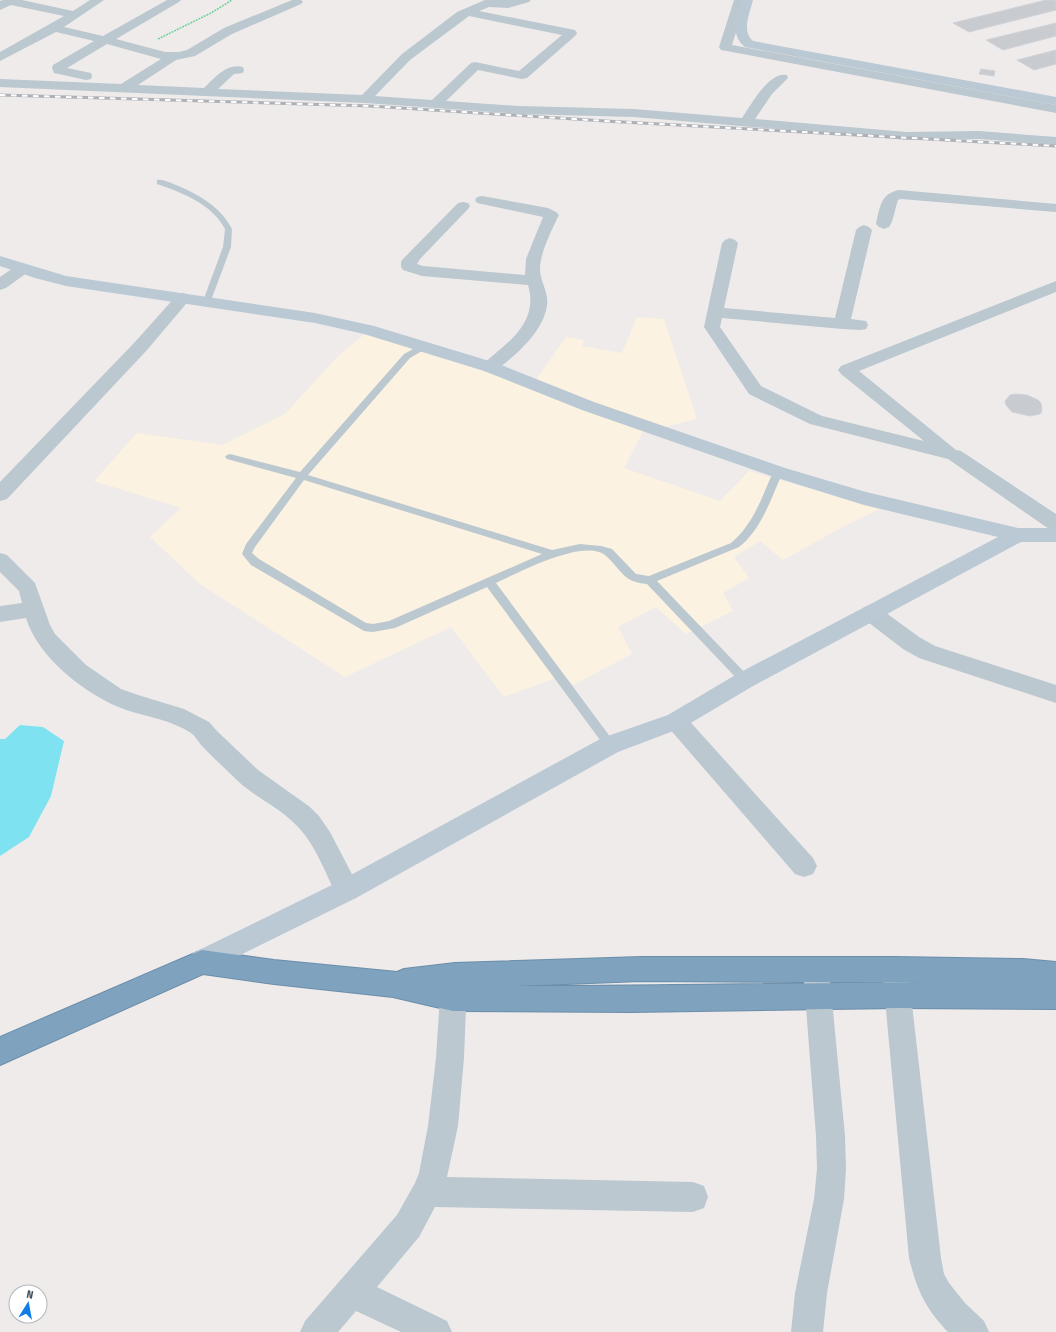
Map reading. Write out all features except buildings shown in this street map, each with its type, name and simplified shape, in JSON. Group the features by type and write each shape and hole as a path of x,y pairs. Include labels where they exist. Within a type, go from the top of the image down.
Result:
{"highway":[{"path":"0,1051 202,962 274,972 393,984 631,999 817,982 897,982 1023,971 1056,974"},
{"path":"897,982 1056,996"}],"street":[{"path":"0,57 54,28 98,0"},
{"path":"98,78 59,70 58,68 175,0"},
{"path":"365,99 406,57 467,12 487,3 508,4 525,0"},
{"path":"740,0 725,47 1056,109"},
{"path":"747,0 740,31 742,39 749,44 1056,101"},
{"path":"0,6 10,1 75,15"},
{"path":"126,87 172,57 191,53 228,31 295,1"},
{"path":"435,104 474,66 522,75 570,33 467,12"},
{"path":"54,28 172,57"},
{"path":"756,33 764,38 791,45 1056,95"},
{"path":"208,91 230,71 238,70"},
{"path":"746,123 766,91 782,78"},
{"path":"0,83 126,87 365,99 519,110 634,113 906,136 979,135 1056,141"},
{"path":"884,224 887,209 892,197 899,194 1056,208"},
{"path":"482,200 543,211 551,215 544,230 532,266 539,306 534,318 521,339 490,367"},
{"path":"463,206 414,256 409,262 409,267 422,271 535,281"},
{"path":"842,324 864,230"},
{"path":"730,243 712,327 754,390 816,420 954,455"},
{"path":"0,261 22,269 66,281 207,301 344,324 424,346 490,367 588,406 778,472 864,498 1018,535 1056,535"},
{"path":"0,285 22,269"},
{"path":"1056,286 847,370 954,455 1056,524"},
{"path":"0,494 141,346 183,298"},
{"path":"715,312 860,326"},
{"path":"202,962 347,890 610,745 676,721 745,680 1018,535"},
{"path":"0,560 28,588 39,625 46,640 78,671 113,695 189,720 201,728 209,738 250,777 301,814 316,830 347,890"},
{"path":"0,614 34,609"},
{"path":"871,613 911,643 926,652 1056,694"},
{"path":"676,721 804,866"},
{"path":"807,1332 808,1310 813,1279 822,1243 831,1180 829,1122 817,982"},
{"path":"897,982 926,1265 930,1278 939,1296 950,1310 973,1332"},
{"path":"316,1332 408,1226 427,1192 435,1167 443,1126 450,1058 454,987"},
{"path":"427,1192 693,1197"},
{"path":"352,1292 436,1332"}],"lane":[{"path":"160,182 204,201 218,214 227,227 229,234 207,301"},
{"path":"424,346 407,356 302,476 250,546 247,554 255,562 364,627 373,628 391,625 490,583 552,554 592,546 608,552 632,577 642,580 650,580 735,545 745,537 752,528 778,472"},
{"path":"230,456 302,476 552,554"},
{"path":"650,580 745,680"},
{"path":"490,583 610,745"}],"path":[{"path":"138,48 211,13 232,0"}],"shaded area":[{"path":"637,317 664,319 697,419 643,432 624,468 720,501 749,471 880,509 848,524 783,560 760,541 734,557 749,578 723,593 733,611 686,634 656,607 618,627 632,654 573,685 564,675 504,697 451,627 345,677 200,584 150,537 181,508 94,481 137,433 222,445 285,414 339,355 365,334 475,364 531,387 566,337 584,340 582,346 622,353"}],"water":[{"path":"20,725 43,727 64,741 51,796 29,837 0,856 0,739 5,739"}],"railway":[{"path":"0,95 370,106 605,121 1056,146"}]}
